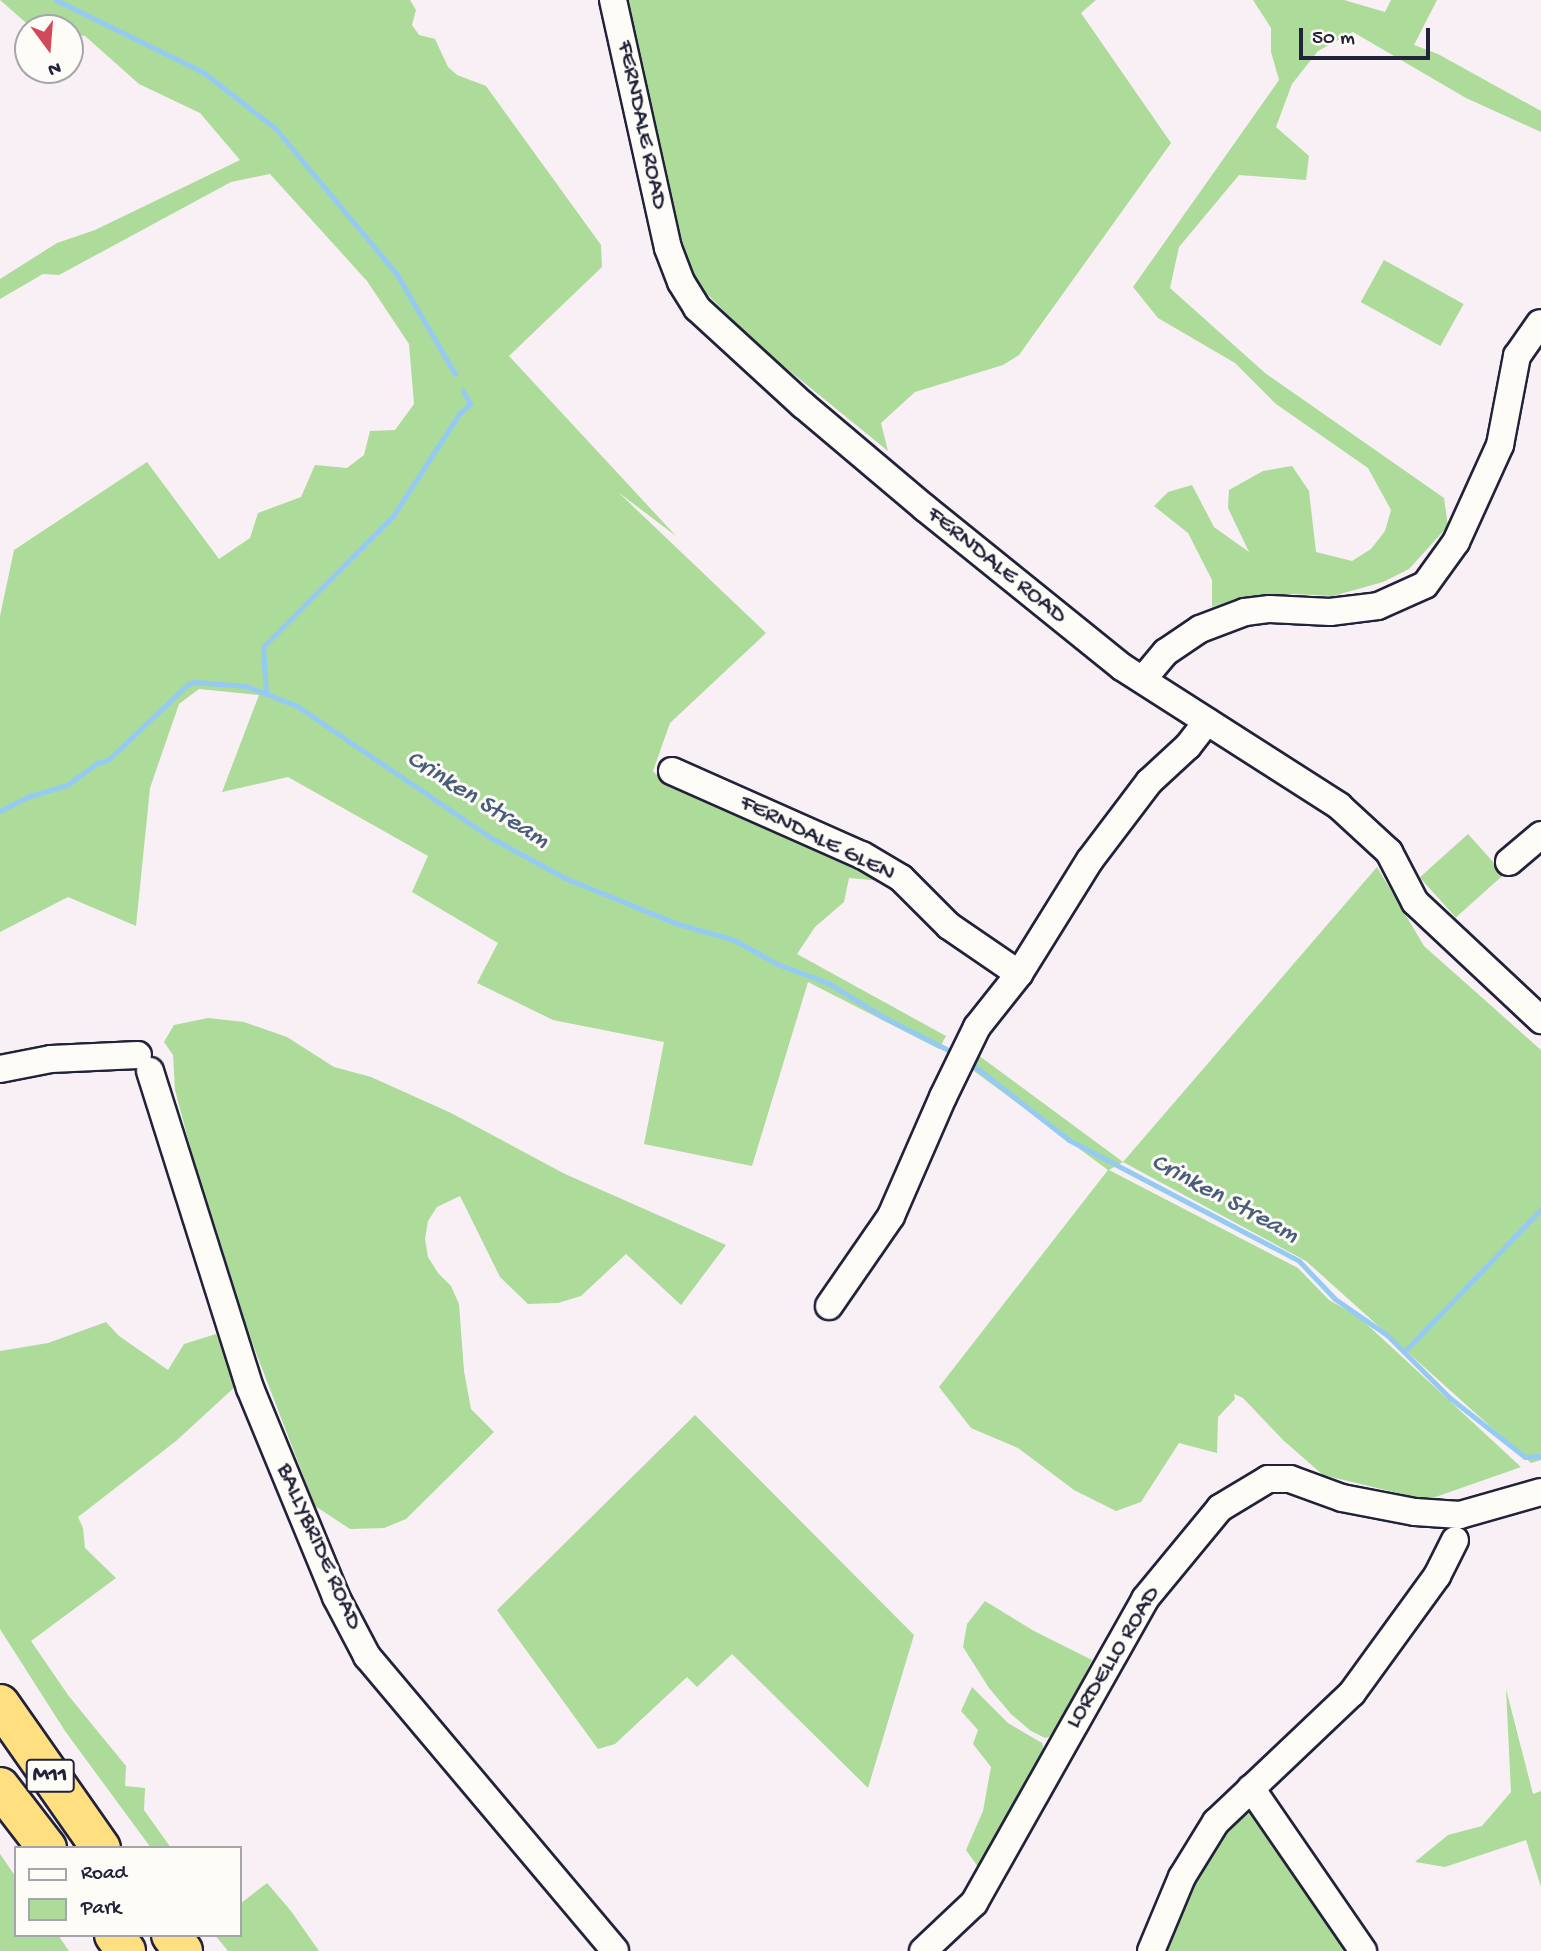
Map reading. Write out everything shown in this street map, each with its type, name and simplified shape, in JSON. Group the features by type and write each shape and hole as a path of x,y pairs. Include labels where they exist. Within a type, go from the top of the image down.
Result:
{"highway":[{"name":"M11","path":"0,1704 100,1846"},
{"name":"M11","path":"0,1787 45,1846"}],"street":[{"name":"FERNDALE ROAD","path":"613,0 668,248 681,282 694,304 803,405 1101,651 1206,722 1339,806 1389,852 1415,902 1541,1020"},
{"path":"1143,678 1166,652 1200,629 1245,612 1269,609 1330,612 1378,606 1425,585 1456,542 1500,445 1517,356 1541,323"},
{"path":"829,1306 891,1216 977,1027 1018,974 1090,860 1149,782 1188,746 1206,722"},
{"name":"FERNDALE GLEN","path":"672,771 862,855 901,878 949,926 1018,974"},
{"path":"1509,862 1538,843"},
{"name":"BALLYBRIDE ROAD","path":"0,1069 51,1059 144,1063 250,1388 336,1597 368,1656 615,1951"},
{"name":"LORDELLO ROAD","path":"923,1951 974,1903 1145,1599 1220,1508 1268,1479 1290,1479 1342,1498 1415,1511 1460,1515 1541,1492"},
{"path":"1151,1951 1182,1877 1216,1822 1352,1693 1437,1576 1455,1540"},
{"path":"1251,1788 1363,1951"}],"green space":[{"path":"0,0 410,0 416,10 412,25 419,35 435,39 448,67 457,75 486,86 601,245 602,267 509,356 676,536 618,492 766,633 670,723 653,771 668,786 862,864 892,882 849,878 844,902 815,927 797,954 946,1036 939,1049 808,982 752,1166 644,1144 664,1042 553,1020 477,983 498,943 412,892 428,856 288,777 222,792 259,695 199,689 179,704 150,788 136,926 68,897 0,932 0,616 14,550 147,462 219,559 250,538 258,513 301,497 315,465 347,468 364,455 370,431 395,430 414,404 409,344 367,281 270,174 231,182 59,275 43,274 0,299 0,279 57,243 95,230 240,160 200,113 139,84 84,36 84,14 16,14"},
{"path":"618,0 1096,0 1081,13 1171,143 1019,355 1003,365 915,392 881,423 888,451 759,346 693,280"},
{"path":"1253,0 1344,0 1385,12 1391,0 1437,0 1414,45 1438,54 1541,111 1541,132 1466,98 1353,32 1318,51 1292,84 1276,127 1309,156 1306,180 1239,175 1179,247 1170,288 1265,373 1444,498 1448,526 1409,569 1383,582 1333,596 1294,594 1234,600 1212,607 1212,580 1188,533 1154,506 1168,492 1192,485 1214,527 1249,552 1228,508 1229,490 1263,471 1292,466 1309,491 1316,552 1352,561 1371,549 1385,531 1391,510 1368,468 1276,404 1235,363 1158,318 1133,287 1279,80 1271,52 1271,28"},
{"path":"1384,260 1464,304 1440,346 1361,302"},
{"path":"1468,834 1504,874 1456,918 1420,877"},
{"path":"1377,867 1424,946 1541,1050 1541,1460 1531,1463 1306,1261 1123,1162"},
{"path":"208,1018 244,1022 287,1037 334,1067 371,1077 451,1113 565,1174 726,1245 681,1305 626,1254 581,1296 558,1303 528,1304 500,1277 460,1196 437,1207 428,1221 425,1239 428,1257 438,1273 451,1286 459,1304 464,1371 471,1409 494,1432 406,1519 384,1528 350,1529 315,1506 220,1259 175,1090 173,1055 164,1042 174,1025"},
{"path":"970,1049 1123,1162 1109,1170 1298,1268 1329,1300 1359,1317 1521,1467 1427,1500 1323,1475 1283,1440 1243,1398 1234,1394 1235,1399 1218,1417 1217,1453 1179,1443 1141,1502 1116,1511 1074,1490 1018,1448 971,1428 939,1387 1108,1170 963,1063"},
{"path":"106,1322 119,1336 168,1370 184,1344 216,1334 237,1385 176,1441 78,1517 83,1528 85,1548 116,1578 31,1641 68,1695 126,1766 125,1786 145,1788 144,1810 170,1846 150,1846 65,1731 0,1629 0,1351 48,1343"},
{"path":"695,1415 914,1635 868,1788 732,1654 697,1687 687,1677 615,1744 598,1749 497,1610"},
{"path":"985,1601 1034,1631 1092,1660 1055,1735 1045,1738 1031,1731 1011,1714 989,1688 963,1647 967,1624"},
{"path":"972,1687 1008,1723 1042,1743 1045,1753 981,1871 966,1850 983,1811 991,1767 973,1744 978,1730 961,1711"},
{"path":"1506,1689 1533,1794 1541,1791 1541,1887 1526,1840 1445,1867 1415,1862 1448,1835 1482,1826 1511,1792"},
{"path":"1247,1812 1255,1817 1346,1951 1164,1951 1207,1849"},
{"path":"0,1854 14,1874 14,1937 59,1937 69,1951 0,1951"},
{"path":"267,1883 319,1951 228,1951 217,1937 242,1937 242,1902"}],"waterway":[{"path":"56,0 203,72 275,128 396,273 455,374"},
{"path":"266,694 263,647 393,516 459,414 470,404 463,391"},
{"name":"Crinken Stream","path":"0,811 27,797 67,785 97,763 108,760 187,685 194,682 246,686 297,706 493,839 565,878 678,924 734,940 777,964 828,983 883,1017 956,1054"},
{"name":"Crinken Stream","path":"974,1066 1069,1140 1299,1261 1335,1299 1387,1335 1450,1398 1525,1457 1541,1456"},
{"path":"1404,1352 1541,1209"}]}
